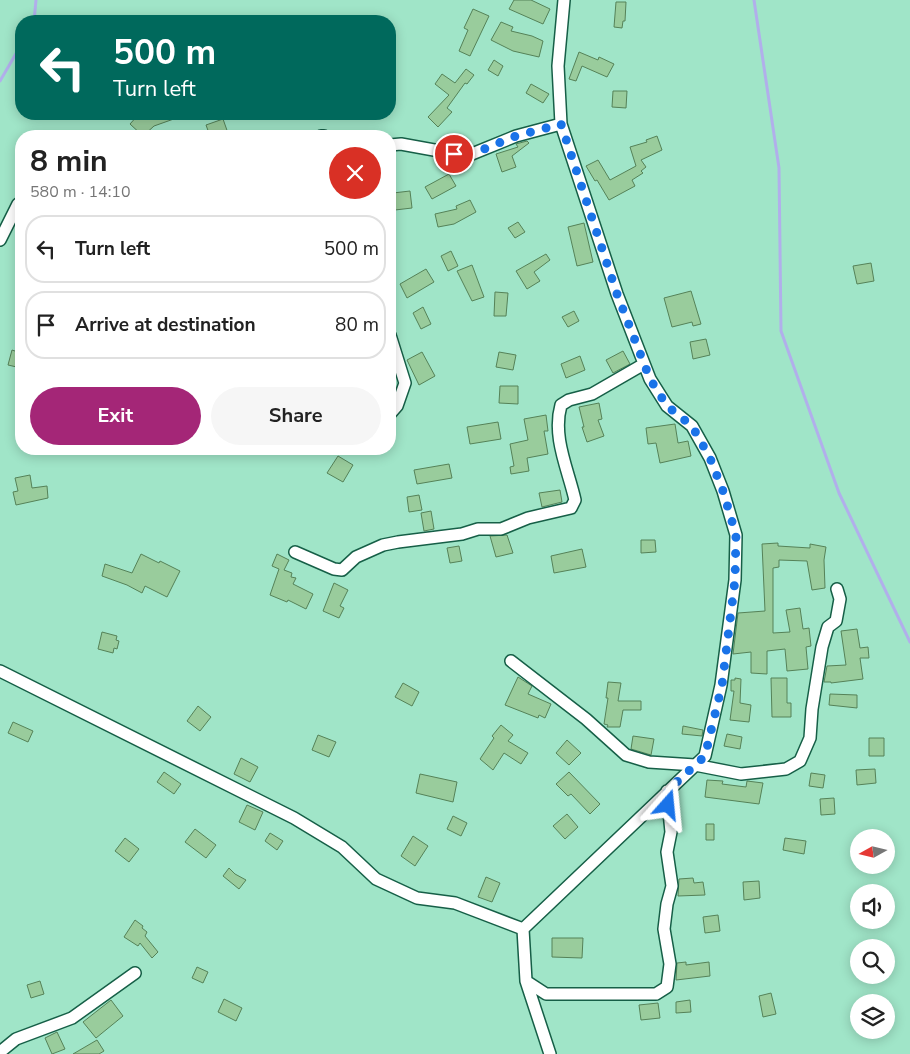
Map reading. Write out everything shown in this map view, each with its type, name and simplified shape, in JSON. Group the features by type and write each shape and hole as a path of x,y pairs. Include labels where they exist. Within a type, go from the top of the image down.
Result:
{"street":[{"path":"550,1054 526,981 523,929 705,756 722,685 735,580 736,535 723,491 710,458 692,426 667,406 650,379 617,294 561,124 558,66 564,0"},
{"path":"396,144 467,156 516,136 561,124"},
{"path":"0,240 15,210"},
{"path":"396,354 405,383 396,407"},
{"path":"295,552 334,569 342,570 356,557 383,546 478,530 501,529 528,518 571,508 575,500 558,430 560,405 569,400 592,394 644,364"},
{"path":"511,660 586,719 626,755 649,762 695,765 742,774 786,769 800,761 810,738 812,709 822,647 828,628 836,622 840,599 838,589"},
{"path":"0,671 294,818 342,847 376,879 417,898 455,903 523,929"},
{"path":"526,981 546,994 656,994 667,987 670,964 664,929 667,904 672,886 667,852 671,832 667,791"},
{"path":"0,1052 16,1040 72,1018 135,973"}],"building":[{"path":"514,0 531,0 550,9 543,24 509,9"},
{"path":"616,2 626,2 625,21 623,21 622,28 614,27"},
{"path":"473,9 489,16 470,56 459,51 468,30 464,28"},
{"path":"501,22 513,27 511,31 543,41 539,57 513,51 491,40"},
{"path":"579,52 598,60 599,57 614,64 607,77 582,66 576,81 569,79"},
{"path":"494,60 503,66 498,76 488,70"},
{"path":"466,69 474,75 467,84 465,83 447,108 452,112 438,127 428,117 449,95 435,84 442,74 455,83"},
{"path":"531,84 549,94 543,103 526,93"},
{"path":"613,91 627,91 626,108 612,107"},
{"path":"134,120 171,120 154,126 150,130 136,130 130,124"},
{"path":"223,120 227,130 208,130 206,125"},
{"path":"657,136 662,150 641,160 646,167 641,171 643,173 632,180 635,186 609,200 586,166 598,160 610,180 636,166 630,147 647,142 646,140"},
{"path":"527,141 529,143 512,156 516,167 502,172 496,154 518,147 516,144"},
{"path":"449,174 456,186 432,199 425,187"},
{"path":"410,191 412,208 396,210 396,193"},
{"path":"470,200 476,212 454,224 438,227 435,214 457,209 456,206"},
{"path":"518,222 525,232 515,238 508,228"},
{"path":"584,223 593,262 577,266 568,227"},
{"path":"451,251 458,266 448,271 441,256"},
{"path":"546,254 550,260 534,272 540,281 527,289 516,271"},
{"path":"871,263 874,281 857,284 853,266"},
{"path":"472,265 484,297 472,301 457,271"},
{"path":"426,269 434,282 407,298 400,284"},
{"path":"691,291 701,324 693,326 692,322 672,327 664,298"},
{"path":"495,292 508,293 506,316 494,316"},
{"path":"423,307 431,324 421,329 413,313"},
{"path":"574,311 579,321 568,327 562,317"},
{"path":"706,339 710,355 693,359 690,342"},
{"path":"12,350 15,351 15,367 8,365"},
{"path":"623,351 630,364 613,373 606,360"},
{"path":"422,352 435,376 419,385 407,360"},
{"path":"499,352 516,355 513,370 496,367"},
{"path":"580,356 585,370 566,378 561,364"},
{"path":"500,386 518,386 518,404 499,403"},
{"path":"599,403 602,419 598,420 604,436 587,442 582,427 584,427 579,407"},
{"path":"546,415 548,431 544,431 548,454 527,458 529,471 511,474 510,467 514,466 510,444 528,440 524,419"},
{"path":"498,422 501,439 470,444 467,427"},
{"path":"675,424 678,443 688,441 691,456 660,463 656,443 648,444 646,428"},
{"path":"338,456 353,465 343,482 327,473"},
{"path":"449,464 452,478 417,484 414,470"},
{"path":"30,475 32,488 47,486 48,498 16,505 13,492 18,491 15,478"},
{"path":"560,490 562,502 542,507 539,493"},
{"path":"419,495 422,510 409,512 407,497"},
{"path":"431,511 434,529 424,531 421,513"},
{"path":"507,535 513,553 496,557 490,536"},
{"path":"641,540 655,540 656,552 641,553"},
{"path":"778,543 778,546 810,548 810,544 826,547 824,560 825,588 812,590 807,561 779,560 779,567 773,568 773,633 790,632 786,610 800,608 803,629 809,628 811,646 806,647 808,669 787,671 785,649 767,651 767,674 751,673 751,652 733,654 738,613 765,611 762,544"},
{"path":"459,546 462,561 450,563 447,548"},
{"path":"582,549 586,567 554,573 551,556"},
{"path":"141,554 180,571 167,597 145,586 142,593 102,576 105,564 132,573"},
{"path":"277,554 289,560 284,570 292,573 291,577 296,578 293,584 313,594 306,609 288,600 287,602 270,595 279,569 272,566"},
{"path":"334,583 348,590 340,606 344,608 339,618 323,611"},
{"path":"857,629 860,648 868,647 869,658 860,658 863,679 831,683 824,682 827,666 846,665 841,631"},
{"path":"102,632 117,636 116,640 119,641 117,649 114,648 113,653 98,649"},
{"path":"518,677 532,686 528,694 551,704 545,718 539,715 538,718 505,705"},
{"path":"735,678 741,679 740,703 751,705 749,722 730,720 734,691 731,691 731,680 735,680"},
{"path":"771,678 787,678 787,703 791,703 791,717 772,717"},
{"path":"608,682 621,683 618,701 641,701 641,710 623,710 620,727 607,727 608,725 604,724 608,698 606,698"},
{"path":"403,683 419,692 412,706 395,697"},
{"path":"830,694 857,695 857,708 829,705"},
{"path":"198,706 211,717 200,731 187,721"},
{"path":"13,722 33,731 28,742 8,733"},
{"path":"501,725 513,735 508,741 528,753 521,764 504,753 493,770 480,759 494,738 492,736"},
{"path":"683,726 703,730 702,736 682,734"},
{"path":"727,734 742,737 740,749 724,746"},
{"path":"318,735 336,742 329,757 312,750"},
{"path":"633,736 654,739 651,755 631,749"},
{"path":"869,738 884,738 884,756 869,756"},
{"path":"567,740 581,753 569,765 556,753"},
{"path":"241,758 258,767 250,782 234,774"},
{"path":"875,769 876,783 857,785 856,770"},
{"path":"164,772 181,784 174,794 157,782"},
{"path":"569,772 600,804 590,814 571,794 568,796 556,784"},
{"path":"811,773 825,775 823,788 809,786"},
{"path":"420,774 457,782 453,802 416,793"},
{"path":"707,780 723,781 722,784 746,787 747,781 763,783 759,804 705,797"},
{"path":"834,798 835,814 821,815 820,799"},
{"path":"247,805 263,812 255,830 239,822"},
{"path":"567,814 578,827 565,839 553,826"},
{"path":"453,816 467,823 461,836 447,829"},
{"path":"706,824 714,824 714,840 706,840"},
{"path":"195,829 216,845 206,858 185,842"},
{"path":"270,833 283,841 277,850 265,841"},
{"path":"413,836 428,846 415,866 401,856"},
{"path":"125,838 139,849 129,862 115,851"},
{"path":"785,838 806,841 804,854 783,850"},
{"path":"229,868 246,880 239,889 223,876"},
{"path":"486,877 500,883 492,902 478,897"},
{"path":"693,878 694,883 703,882 705,895 678,896 679,879"},
{"path":"759,881 760,898 744,900 743,882"},
{"path":"718,915 720,931 705,933 703,917"},
{"path":"135,920 143,926 142,928 147,932 145,936 158,952 152,958 140,943 138,946 124,937"},
{"path":"552,938 583,938 582,958 552,957"},
{"path":"686,962 686,965 709,962 710,976 676,980 677,963"},
{"path":"197,967 208,972 203,983 192,978"},
{"path":"40,981 44,994 31,998 27,985"},
{"path":"771,993 776,1014 763,1017 759,996"},
{"path":"224,999 242,1008 236,1021 218,1012"},
{"path":"111,1000 123,1016 96,1038 83,1022"},
{"path":"690,1000 691,1012 676,1013 676,1002"},
{"path":"658,1003 660,1018 641,1020 639,1005"},
{"path":"57,1032 65,1049 52,1054 45,1038"},
{"path":"97,1040 104,1051 99,1054 73,1054"}],"waterway":[{"path":"35,15 36,0"},
{"path":"754,0 779,168 781,331 839,493 910,642"},
{"path":"0,81 15,55"}],"route":[{"path":"454,154 467,156 516,136 561,124 617,294 650,379 667,406 692,426 710,458 723,491 736,535 735,580 722,685 705,756 667,791 668,805"}]}
